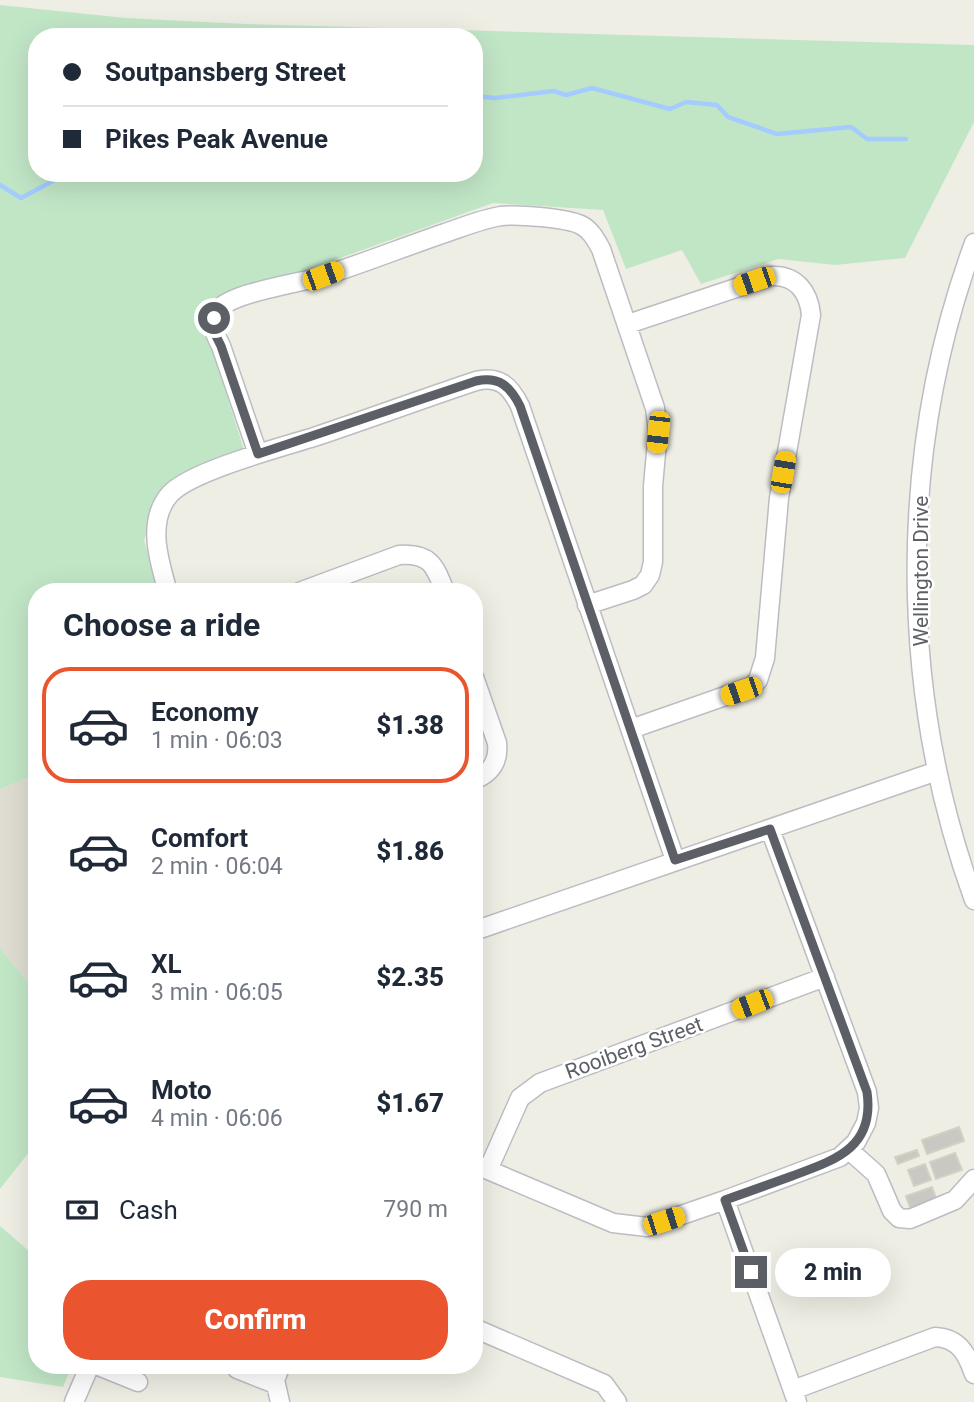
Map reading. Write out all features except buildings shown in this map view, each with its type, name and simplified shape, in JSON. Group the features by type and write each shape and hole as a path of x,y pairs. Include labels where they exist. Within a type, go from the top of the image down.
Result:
{"street":[{"path":"258,454 213,326 220,308 244,296 323,276 484,220 514,215 571,222 590,232 601,249 628,324 657,419 653,486 653,562 650,575 643,585 633,590 586,606"},
{"name":"Wellington Drive","path":"974,243 951,312 933,389 916,529 920,654 937,771 974,900"},
{"path":"628,324 772,276 784,276 802,288 810,305 811,315 779,498 765,658 758,680 741,691 631,729"},
{"path":"167,583 156,539 159,516 170,495 192,480 258,454 476,381 497,379 513,393 520,406 586,606 675,860"},
{"path":"327,583 405,555 421,556 431,563 438,572 441,583"},
{"path":"483,703 498,751 489,772 483,775"},
{"path":"483,928 937,771"},
{"path":"483,1168 613,1223 647,1227 823,1164 849,1150 860,1135 869,1108 867,1092 770,829"},
{"name":"Rooiberg Street","path":"483,1163 520,1098 540,1083 825,977"},
{"path":"849,1150 876,1174 892,1211 899,1219 910,1219 955,1200 974,1179"},
{"path":"725,1200 795,1396 935,1337 957,1344 968,1357 974,1374"},
{"path":"483,1332 604,1384 617,1402"},
{"path":"74,1402 86,1374"},
{"path":"118,1374 138,1382"},
{"path":"250,1374 275,1384"},
{"path":"278,1374 275,1384 280,1402"}],"shaded area":[{"path":"28,778 28,982 0,948 0,789"}],"green space":[{"path":"0,5 126,18 385,28 28,28 28,182 483,182 483,31 974,45 974,122 905,258 835,265 778,259 701,284 682,250 626,269 603,210 493,203 218,302 205,326 244,450 162,490 144,540 156,583 28,583 28,778 0,789"},
{"path":"0,948 28,982 28,1153 0,1189"},
{"path":"0,1226 28,1250 28,1374 68,1374 63,1387 0,1377"}],"waterway":[{"path":"483,97 495,98 554,91 566,95 592,88 670,109 686,102 717,105 728,117 777,134 851,127 867,139 906,139"},
{"path":"0,185 21,198 51,182"}],"route":[{"path":"214,318 214,332 258,454 476,381 497,379 510,388 520,406 586,606 675,860 770,829 867,1092 869,1108 866,1123 856,1142 840,1157 725,1200 751,1272"}]}
